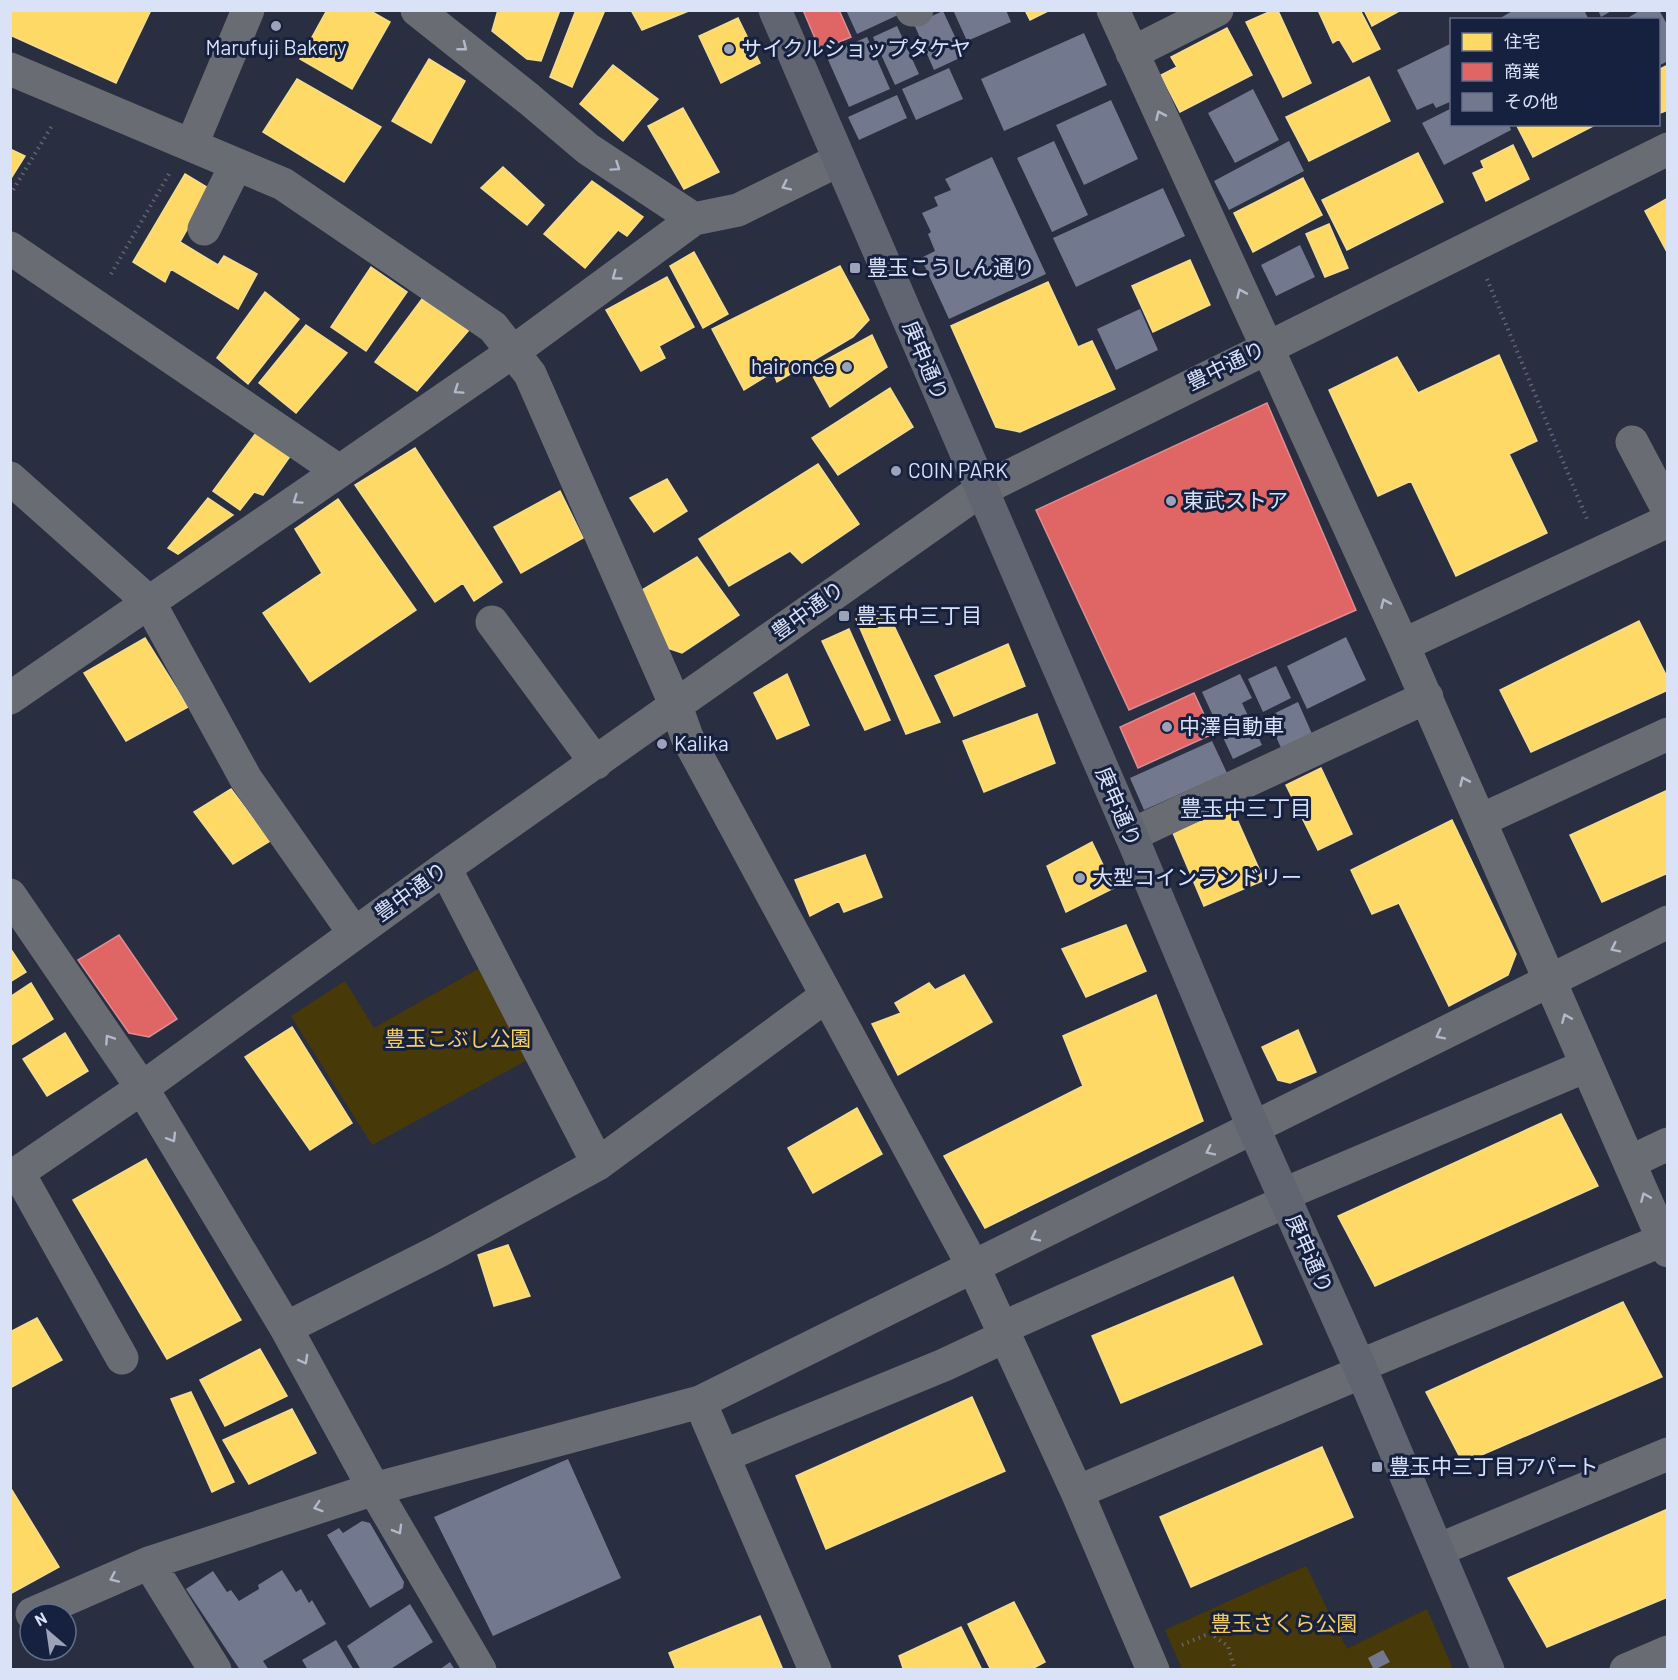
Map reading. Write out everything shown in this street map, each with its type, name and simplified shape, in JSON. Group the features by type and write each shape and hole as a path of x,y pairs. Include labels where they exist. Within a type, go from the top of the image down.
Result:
{"main road":[{"name":"庚申通り","path":"775,10 1131,835 1254,1130 1361,1369 1488,1670"}],"street":[{"path":"190,143 248,10"},
{"path":"417,10 588,149 694,219"},
{"path":"912,10 917,10"},
{"path":"1077,1492 1361,1369 1665,1245 1427,698 1113,10"},
{"path":"1132,53 1217,10"},
{"path":"10,69 283,184 354,230 493,327 514,351 530,374 676,706 687,737 974,1268 1077,1492 1163,1659"},
{"name":"豊中通り","path":"14,1175 142,1088 445,868 981,490 1266,346 1668,148"},
{"path":"10,698 514,351 694,219 738,210 839,160"},
{"path":"204,230 236,165"},
{"path":"10,248 339,471"},
{"path":"1632,442 1668,510"},
{"path":"10,478 149,602 246,779 354,933"},
{"path":"1403,645 1668,521"},
{"path":"492,622 596,763"},
{"path":"1131,835 1427,698"},
{"path":"1481,820 1668,734"},
{"path":"445,868 598,1164"},
{"path":"13,903 142,1088 286,1328 374,1489 480,1670"},
{"path":"59,1602 149,1563 374,1489 700,1402 1254,1130 1550,979 1668,922"},
{"path":"286,1328 439,1251 598,1164 826,996"},
{"path":"723,1456 944,1365 1004,1332 1284,1198 1586,1066"},
{"path":"1630,1162 1668,1144"},
{"path":"14,1175 122,1358"},
{"path":"700,1402 814,1670"},
{"path":"1438,1550 1668,1454"},
{"path":"149,1563 215,1670"},
{"path":"1626,1670 1668,1652"}],"path":[{"path":"10,195 70,95"},
{"path":"93,305 190,143"},
{"path":"1473,245 1601,552"},
{"path":"1163,1659 1210,1633 1228,1646 1235,1670"}],"green space":[{"name":"豊玉こぶし公園","path":"480,968 531,1058 372,1145 291,1016 345,981 374,1028"},
{"name":"豊玉さくら公園","path":"1306,1566 1347,1649 1427,1609 1453,1669 1182,1669 1165,1630"}],"building: 住宅":[{"path":"10,10 151,10 116,83 10,35"},
{"path":"327,10 369,10 390,22 352,89 300,59"},
{"path":"498,10 560,10 541,61 527,59 492,31"},
{"path":"576,10 605,10 572,87 550,77"},
{"path":"631,10 691,10 642,30"},
{"path":"1025,10 1050,10 1030,20"},
{"path":"1318,10 1360,10 1380,49 1353,62 1339,39 1333,43"},
{"path":"1364,10 1401,10 1372,26"},
{"path":"1271,11 1279,13 1311,83 1283,97 1246,22"},
{"path":"738,18 760,63 721,83 699,36"},
{"path":"1227,28 1252,75 1180,112 1161,75 1177,67 1171,57"},
{"path":"429,59 465,81 431,143 392,121"},
{"path":"613,65 658,99 623,141 580,104"},
{"path":"1668,65 1668,110 1660,113 1660,69"},
{"path":"1369,77 1390,121 1309,161 1286,117"},
{"path":"297,79 381,127 344,182 263,132"},
{"path":"683,108 719,172 684,189 648,126"},
{"path":"1517,126 1593,126 1533,157"},
{"path":"1513,145 1529,179 1486,201 1473,173 1484,168 1481,161"},
{"path":"10,149 25,156 10,180"},
{"path":"1418,153 1443,202 1347,250 1322,200"},
{"path":"503,167 544,205 527,225 481,188"},
{"path":"185,174 210,189 180,242 218,265 224,256 257,274 238,309 171,269 165,282 133,262"},
{"path":"1303,178 1322,215 1253,252 1234,213"},
{"path":"592,181 643,217 627,236 618,230 585,268 544,234"},
{"path":"1668,198 1668,254 1645,211"},
{"path":"1329,224 1348,268 1325,277 1306,234"},
{"path":"694,252 728,314 703,328 670,266"},
{"path":"1190,260 1210,305 1153,332 1132,286"},
{"path":"840,266 869,320 853,337 777,382 773,372 744,390 712,329"},
{"path":"371,267 407,292 366,351 331,327"},
{"path":"667,277 694,327 659,346 665,358 641,371 606,310"},
{"path":"1048,282 1078,347 1092,341 1115,389 1020,432 996,427 951,326"},
{"path":"265,292 299,319 248,384 217,358"},
{"path":"422,299 469,330 417,391 375,362"},
{"path":"306,325 347,353 296,413 259,383"},
{"path":"872,335 887,367 830,407 809,369"},
{"path":"1499,355 1537,441 1509,454 1547,533 1456,576 1411,481 1378,496 1329,390 1397,357 1418,393"},
{"path":"890,388 913,427 838,475 812,438"},
{"path":"259,429 293,452 263,495 254,492 240,510 213,491"},
{"path":"415,448 502,582 474,601 463,583 435,602 355,485"},
{"path":"818,464 859,524 802,563 790,551 729,586 699,539"},
{"path":"667,479 687,511 654,532 630,498"},
{"path":"560,491 583,538 521,573 494,527"},
{"path":"208,498 233,515 178,554 168,548"},
{"path":"338,499 416,610 310,682 263,613 322,573 295,529"},
{"path":"697,557 739,615 682,653 667,648 642,590"},
{"path":"885,607 940,722 906,734 856,619"},
{"path":"1639,621 1668,679 1668,690 1531,752 1500,690"},
{"path":"849,629 890,720 865,730 822,641"},
{"path":"145,638 188,707 126,741 84,673"},
{"path":"1008,644 1025,686 954,716 935,676"},
{"path":"787,674 809,725 777,739 754,693"},
{"path":"1037,714 1055,763 984,792 963,741"},
{"path":"1321,768 1352,834 1318,850 1286,785"},
{"path":"231,789 270,841 233,864 194,812"},
{"path":"1668,790 1668,873 1602,902 1570,835"},
{"path":"1232,808 1264,880 1204,906 1173,833"},
{"path":"1452,820 1516,954 1508,975 1449,1006 1399,903 1372,914 1351,870"},
{"path":"1092,842 1114,888 1066,912 1047,866"},
{"path":"865,855 882,897 844,912 839,901 810,916 795,880"},
{"path":"1126,925 1146,971 1086,997 1062,949"},
{"path":"10,948 26,972 10,982"},
{"path":"964,975 992,1022 898,1075 872,1024 901,1013 895,1003 929,983 935,990"},
{"path":"31,983 53,1019 10,1046 10,997"},
{"path":"1156,995 1203,1121 985,1228 944,1156 1083,1086 1063,1036"},
{"path":"292,1027 352,1123 310,1150 245,1057"},
{"path":"1298,1030 1316,1072 1290,1083 1278,1080 1262,1047"},
{"path":"65,1033 88,1071 47,1096 23,1059"},
{"path":"857,1108 882,1154 813,1193 788,1148"},
{"path":"1561,1114 1598,1186 1375,1286 1338,1216"},
{"path":"146,1159 241,1320 167,1359 73,1200"},
{"path":"508,1245 530,1296 494,1306 478,1255"},
{"path":"1233,1277 1262,1344 1121,1403 1092,1336"},
{"path":"1623,1302 1662,1377 1463,1463 1426,1392"},
{"path":"37,1318 62,1360 10,1388 10,1332"},
{"path":"260,1349 287,1396 225,1426 200,1380"},
{"path":"191,1392 234,1482 212,1492 171,1399"},
{"path":"972,1397 1005,1471 826,1549 796,1476"},
{"path":"292,1409 316,1453 249,1484 223,1440"},
{"path":"1322,1447 1353,1517 1191,1587 1160,1517"},
{"path":"10,1487 59,1567 10,1594"},
{"path":"1668,1509 1668,1597 1547,1647 1508,1578"},
{"path":"1014,1602 1045,1662 1030,1670 991,1670 968,1624"},
{"path":"760,1616 783,1670 676,1670 669,1653"},
{"path":"961,1627 982,1670 900,1670 903,1668 899,1656"}],"building: 商業":[{"path":"803,10 839,10 851,37 820,50"},
{"path":"1267,403 1356,610 1129,710 1036,510"},
{"path":"1194,693 1213,734 1138,768 1120,727"},
{"path":"119,935 177,1019 149,1037 129,1033 78,960"}],"building: その他":[{"path":"846,10 896,10 898,15 857,34"},
{"path":"953,10 1006,10 1011,22 967,41"},
{"path":"1514,10 1584,10 1588,18 1500,18"},
{"path":"1598,10 1613,10 1601,17"},
{"path":"1641,10 1659,10 1668,26 1668,61 1660,65 1660,18 1627,18"},
{"path":"943,11 964,56 934,70 914,24"},
{"path":"897,26 919,74 895,85 873,37"},
{"path":"1084,33 1107,85 1004,131 981,79"},
{"path":"867,37 890,89 849,107 826,55"},
{"path":"1450,44 1450,102 1436,108 1433,103 1417,110 1397,70"},
{"path":"949,68 963,99 916,120 902,89"},
{"path":"1253,89 1279,140 1235,163 1208,113"},
{"path":"897,95 907,118 859,140 848,117"},
{"path":"1111,100 1138,159 1084,185 1056,125"},
{"path":"1450,109 1450,126 1510,126 1511,130 1444,165 1422,123"},
{"path":"1054,141 1088,215 1052,232 1017,158"},
{"path":"1289,141 1304,171 1229,210 1214,181"},
{"path":"992,157 1046,274 949,319 921,258 935,251 928,234 931,232 922,213 938,206 934,197 951,190 945,179"},
{"path":"1163,188 1185,236 1076,287 1053,238"},
{"path":"1300,245 1315,277 1276,296 1261,265"},
{"path":"1140,309 1158,350 1116,370 1097,329"},
{"path":"1346,637 1366,680 1307,709 1287,666"},
{"path":"1276,666 1291,698 1263,712 1248,679"},
{"path":"1240,674 1252,698 1242,703 1262,745 1233,759 1202,692"},
{"path":"1298,702 1313,736 1282,750 1267,717"},
{"path":"1212,741 1227,773 1144,810 1130,778"},
{"path":"568,1459 621,1578 493,1636 434,1517"},
{"path":"362,1521 370,1523 404,1582 403,1588 370,1608 327,1535 339,1528 343,1533"},
{"path":"282,1570 296,1592 301,1589 309,1603 312,1600 326,1624 263,1661 269,1670 240,1670 186,1589 213,1571 227,1592 231,1590 239,1601 259,1589 258,1585"},
{"path":"410,1604 433,1642 389,1670 361,1670 347,1646"},
{"path":"336,1640 354,1670 308,1670 302,1660"},
{"path":"1383,1650 1390,1662 1374,1670 1368,1658"},
{"path":"450,1662 455,1670 439,1670"}],"place":[{"name":"Marufuji Bakery","path":"276,26"},
{"name":"サイクルショップタケヤ","path":"729,49"},
{"name":"豊玉こうしん通り","path":"855,268"},
{"name":"hair once","path":"847,367"},
{"name":"COIN PARK","path":"896,471"},
{"name":"東武ストア","path":"1171,501"},
{"name":"豊玉中三丁目","path":"844,616"},
{"name":"中澤自動車","path":"1167,727"},
{"name":"Kalika","path":"662,744"},
{"name":"大型コインランドリー","path":"1080,878"},
{"name":"豊玉中三丁目アパート","path":"1377,1467"}],"district":[{"name":"豊玉中三丁目","path":"1246,808"}]}
